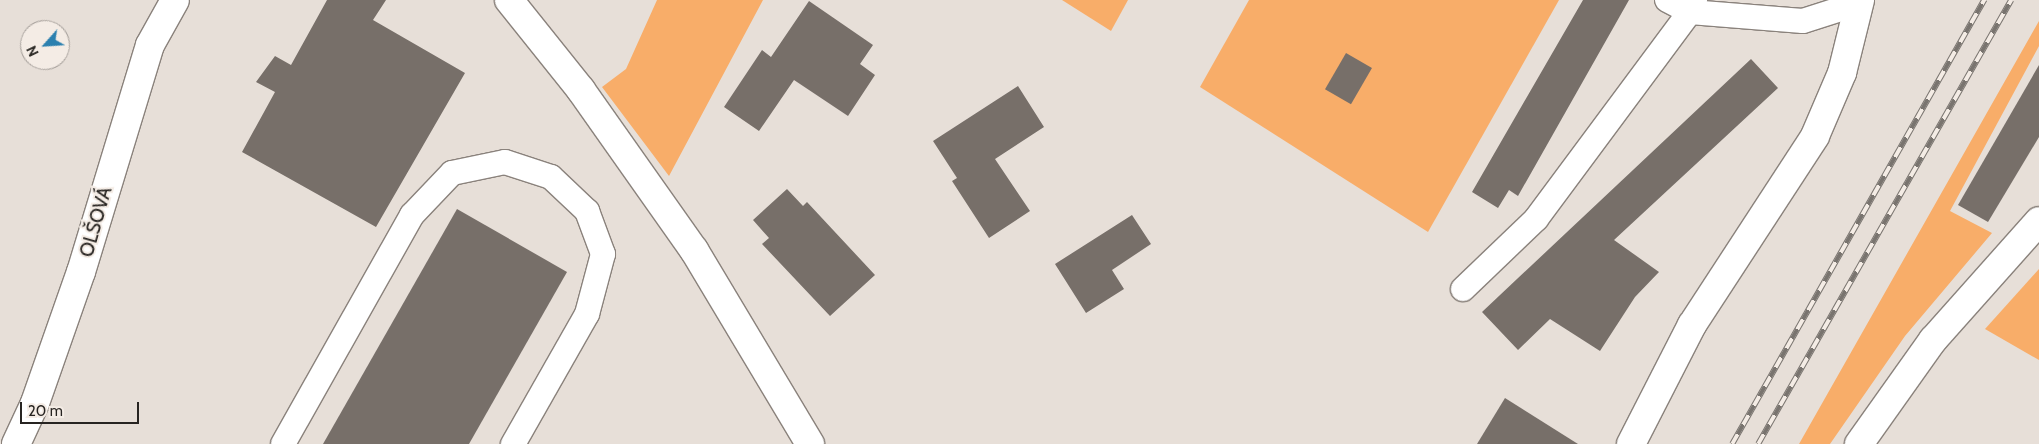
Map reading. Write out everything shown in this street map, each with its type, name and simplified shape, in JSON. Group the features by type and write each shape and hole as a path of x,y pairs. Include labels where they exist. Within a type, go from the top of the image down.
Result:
{"street":[{"name":"OLŠOVÁ","path":"16,444 35,403 81,272 150,45 175,0"},
{"path":"509,0 580,90 694,250 810,444"},
{"path":"1630,444 1692,325 1815,136 1842,73 1860,2"},
{"path":"1859,444 1933,340 2039,221"}],"lane":[{"path":"1667,0 1692,6 1803,21 1860,2"},
{"path":"1463,289 1536,219 1692,6"},
{"path":"283,444 412,216 452,173 505,162 552,177 587,211 603,254 587,314 513,444"}],"shaded area":[{"path":"657,0 763,0 669,176 602,87 626,69"},
{"path":"1062,0 1128,0 1111,31"},
{"path":"1249,0 1559,0 1428,232 1200,87"},
{"path":"2039,21 2039,46 1950,211 1992,233 1905,336 1830,444 1799,444"},
{"path":"2039,269 2039,360 1985,329"}],"building":[{"path":"327,0 386,0 373,20 465,73 376,227 242,152 275,92 256,82 275,56 291,65"},
{"path":"1583,0 1629,0 1518,196 1509,190 1498,208 1472,192"},
{"path":"809,1 873,45 860,64 875,75 848,116 794,80 759,131 724,107 762,50 771,57"},
{"path":"1346,53 1372,68 1351,104 1325,89"},
{"path":"1751,59 1778,88 1614,240 1659,272 1635,297 1600,351 1550,319 1518,350 1482,312"},
{"path":"2039,65 2039,137 1988,222 1958,205"},
{"path":"1018,86 1044,127 995,159 1030,211 989,238 952,181 957,178 933,141"},
{"path":"787,189 803,206 807,202 875,275 830,316 762,244 769,238 753,220"},
{"path":"457,209 567,272 469,444 323,444"},
{"path":"1132,215 1151,244 1112,270 1124,289 1086,313 1055,264"},
{"path":"1505,398 1578,444 1477,444"}],"railway":[{"path":"1732,444 1984,0"},
{"path":"1758,444 2011,0"}]}
